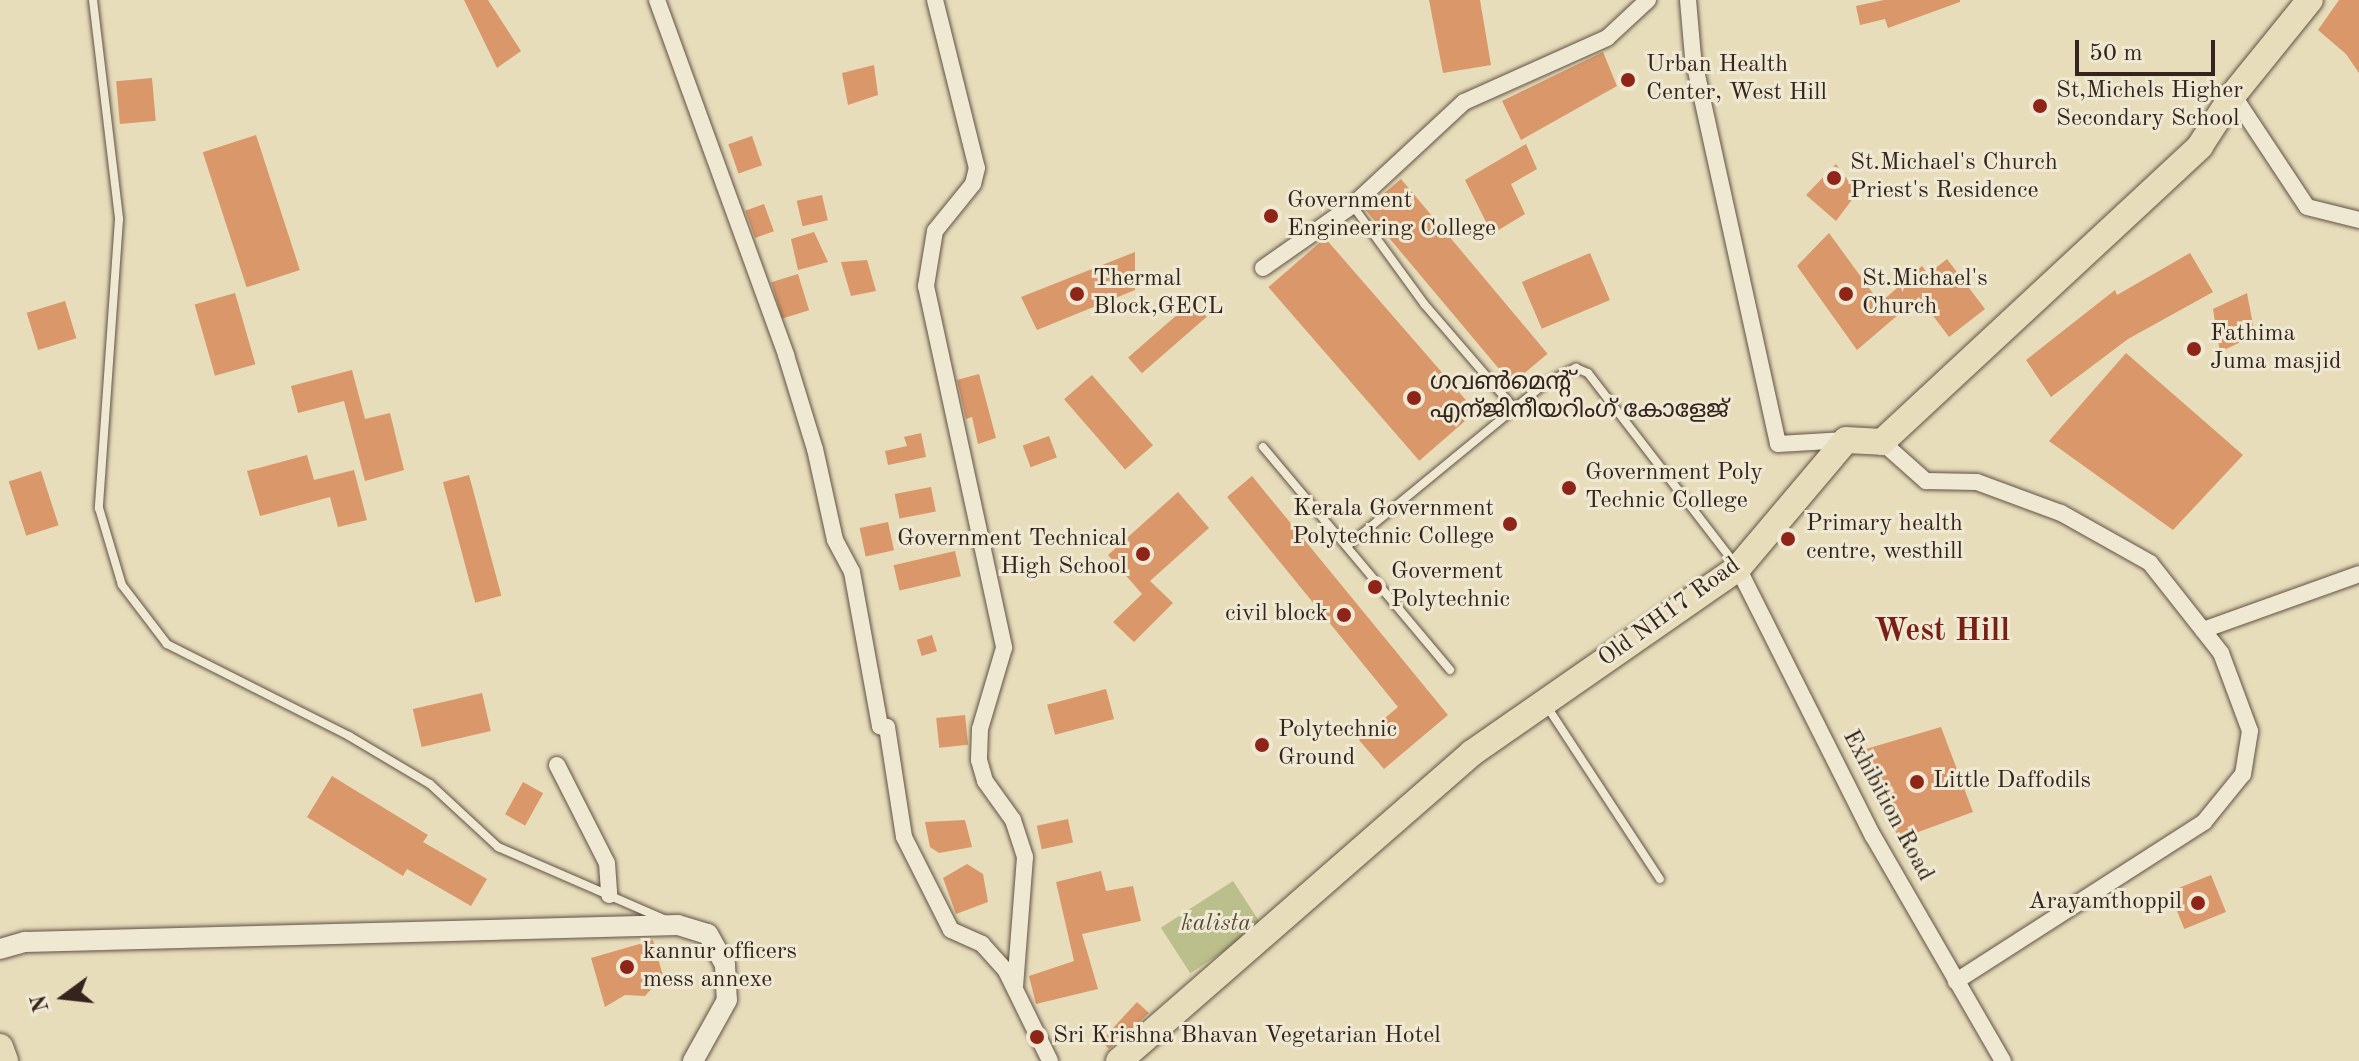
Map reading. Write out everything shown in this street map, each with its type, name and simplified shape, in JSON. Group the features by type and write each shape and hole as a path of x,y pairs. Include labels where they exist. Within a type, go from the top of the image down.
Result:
{"main road":[{"path":"1846,440 1882,442 2200,146 2233,95 2310,0"},
{"name":"Old NH17 Road","path":"1119,1061 1472,753 1738,568 1846,440"},
{"path":"0,1047 5,1061"}],"street":[{"path":"657,0 786,355 815,448 835,540 852,572 880,726 887,727 904,837 951,930 990,950 1015,988 1050,1061"},
{"path":"935,0 977,168 973,184 935,231 926,286 1004,648 980,729 979,760 985,781 1013,820 1025,857 1015,988"},
{"path":"1263,268 1353,205 1464,102 1607,38 1648,0"},
{"path":"1688,0 1693,57 1778,444 1846,440"},
{"path":"2233,95 2307,207 2359,220"},
{"path":"1882,442 1926,481 1977,482 2061,513 2150,563 2221,653 2250,731 2243,774 2204,822 1956,981"},
{"name":"Exhibition Road","path":"1738,568 1873,836 2003,1061"},
{"path":"2203,630 2359,574"},
{"path":"557,765 607,863 609,895"},
{"path":"0,949 25,942 678,925 708,934 725,965 727,1000 693,1061"}],"lane":[{"path":"93,0 119,219 99,508 122,585 167,644 349,736 430,784 498,847 678,925"},
{"path":"1353,205 1425,305 1514,408"},
{"path":"1347,546 1544,384 1576,368 1588,373 1738,568"},
{"path":"1263,447 1450,670"},
{"path":"1544,702 1660,879"}],"green space":[{"name":"kalista","path":"1233,881 1262,926 1190,973 1161,928"}],"building":[{"path":"464,0 488,0 521,51 497,68"},
{"path":"1429,0 1480,0 1491,65 1443,73"},
{"path":"1884,0 1960,2 1888,28 1885,19 1860,25 1856,6"},
{"path":"2339,0 2359,0 2359,73 2346,54 2318,30"},
{"path":"1603,52 1617,86 1521,140 1502,101"},
{"path":"874,65 878,95 848,105 842,73"},
{"path":"152,78 156,121 120,124 116,81"},
{"path":"256,135 300,270 247,287 203,152"},
{"path":"752,136 762,165 738,173 728,144"},
{"path":"1526,144 1537,169 1511,184 1525,214 1492,234 1465,180"},
{"name":"St.Michael's Church Priest's Residence","path":"1836,164 1857,193 1836,221 1806,195"},
{"path":"1401,179 1548,354 1512,384 1365,209"},
{"path":"822,195 828,220 803,226 797,201"},
{"path":"764,204 774,231 755,238 745,211"},
{"path":"814,232 828,262 798,270 791,239"},
{"path":"1829,233 1880,303 1922,266 1928,274 1947,259 1985,309 1949,337 1919,297 1857,350 1797,266"},
{"path":"1325,238 1476,412 1419,461 1268,287"},
{"name":"Thermal Block,GECL","path":"1135,252 1135,290 1037,330 1021,297"},
{"path":"1590,253 1610,300 1542,329 1522,282"},
{"path":"2190,253 2213,292 2128,339 2051,397 2026,360 2115,290 2117,295"},
{"path":"867,260 876,291 851,296 841,262"},
{"path":"798,274 809,310 782,319 771,282"},
{"path":"235,293 255,364 215,376 195,305"},
{"path":"2247,293 2255,335 2220,352 2213,309"},
{"path":"65,301 76,338 38,350 27,313"},
{"path":"1193,301 1207,317 1142,373 1128,357"},
{"path":"2126,353 2243,455 2173,530 2049,441"},
{"path":"352,370 365,419 390,413 404,470 365,481 344,401 298,413 291,386"},
{"path":"979,374 996,438 978,444 972,417 966,419 957,380"},
{"path":"1092,375 1153,445 1125,469 1064,399"},
{"path":"921,433 926,457 888,465 885,451 907,446 904,437"},
{"path":"1049,436 1057,458 1031,467 1023,446"},
{"path":"307,455 314,480 354,470 367,520 338,527 330,497 260,516 247,471"},
{"path":"41,471 59,525 26,536 9,482"},
{"path":"469,475 501,596 475,603 443,482"},
{"path":"1252,476 1448,715 1384,769 1359,740 1398,707 1227,497"},
{"path":"931,487 936,512 899,519 895,494"},
{"path":"1178,492 1209,528 1150,581 1173,603 1134,642 1113,622 1142,594 1108,555"},
{"path":"888,522 894,550 866,556 860,528"},
{"path":"955,551 961,576 899,591 894,565"},
{"path":"932,635 937,651 922,656 917,640"},
{"path":"1106,689 1114,719 1055,735 1047,705"},
{"path":"482,693 491,731 422,747 413,709"},
{"path":"965,715 968,745 939,748 936,718"},
{"name":"Little Daffodils","path":"1941,727 1973,812 1899,839 1859,751"},
{"path":"332,776 428,835 423,842 487,879 471,906 407,869 403,876 307,817"},
{"path":"523,782 543,793 525,826 505,814"},
{"path":"1068,819 1073,842 1042,849 1037,826"},
{"path":"965,820 972,847 939,853 930,847 925,822"},
{"path":"967,864 983,874 988,902 956,914 943,878"},
{"path":"1101,871 1106,891 1133,886 1141,921 1082,934 1098,989 1036,1004 1029,976 1074,961 1056,882"},
{"name":"Arayamthoppil","path":"2211,875 2226,912 2184,929 2169,892"},
{"name":"kannur officers mess annexe","path":"653,940 663,976 645,996 625,995 605,1007 591,958"},
{"path":"1137,1002 1149,1013 1109,1049 1101,1041"}],"place":[{"name":"Urban Health Center, West Hill","path":"1628,80"},
{"name":"St,Michels Higher Secondary School","path":"2040,106"},
{"name":"St.Michael's Church Priest's Residence","path":"1834,178"},
{"name":"Government Engineering College","path":"1271,216"},
{"name":"Thermal Block,GECL","path":"1077,294"},
{"name":"St.Michael's Church","path":"1846,294"},
{"name":"Fathima Juma masjid","path":"2194,349"},
{"name":"ഗവൺമെന്റ് എന്ജിനീയറിംഗ് കോളേജ്","path":"1414,398"},
{"name":"Government Poly Technic College","path":"1569,488"},
{"name":"Kerala Government Polytechnic College","path":"1510,524"},
{"name":"Primary health centre, westhill","path":"1788,539"},
{"name":"Government Technical High School","path":"1143,554"},
{"name":"Goverment Polytechnic","path":"1375,587"},
{"name":"civil block","path":"1344,615"},
{"name":"Polytechnic Ground","path":"1262,745"},
{"name":"Little Daffodils","path":"1917,782"},
{"name":"Arayamthoppil","path":"2198,903"},
{"name":"kannur officers mess annexe","path":"627,967"},
{"name":"Sri Krishna Bhavan Vegetarian Hotel","path":"1037,1037"}],"district":[{"name":"West Hill","path":"1942,632"}]}
